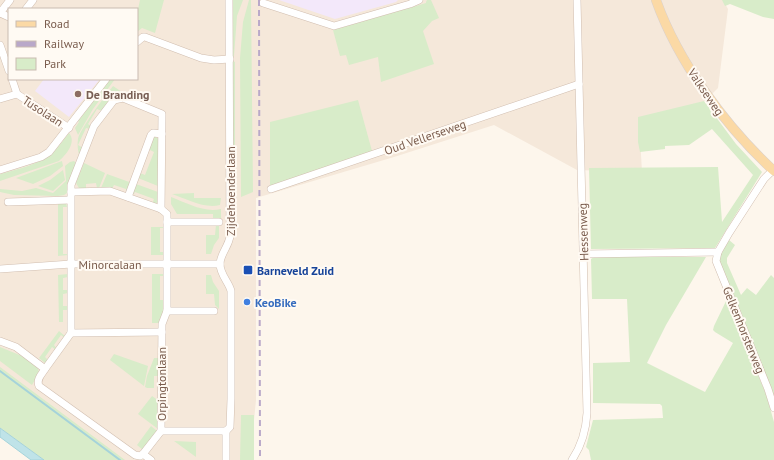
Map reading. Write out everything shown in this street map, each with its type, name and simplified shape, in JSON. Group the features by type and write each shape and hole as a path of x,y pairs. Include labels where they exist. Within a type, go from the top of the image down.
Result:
{"main road":[{"name":"Valkseweg","path":"656,0 683,57 713,103 755,154 773,171"}],"street":[{"path":"0,13 10,0"},
{"path":"27,8 33,0"},
{"name":"Zijdehoenderlaan","path":"220,264 222,255 230,241 229,0"},
{"path":"263,3 334,26 419,0"},
{"name":"Hessenweg","path":"572,460 581,444 586,424 584,254 577,0"},
{"path":"138,41 142,37 145,37 201,58 214,60 230,59"},
{"path":"0,45 8,68"},
{"name":"Tusolaan","path":"12,80 17,94 69,128"},
{"path":"0,170 41,157 56,146 105,80"},
{"name":"Oud Vellerseweg","path":"271,189 579,84"},
{"name":"Tusolaan","path":"0,99 17,94"},
{"path":"151,460 143,454 140,456 135,455 39,386 38,383 38,379 72,333 70,264 71,185 94,126 114,100 123,98 162,114 162,209"},
{"path":"128,197 151,135 153,133 162,134"},
{"path":"584,254 718,252 764,179 773,171"},
{"path":"71,192 110,191 162,209 167,214 167,222 219,222"},
{"path":"8,202 70,200"},
{"name":"Orpingtonlaan","path":"143,454 161,430 162,321 166,317 167,311 167,222"},
{"name":"Gelkenhorsterweg","path":"718,252 716,261 766,382 774,408"},
{"name":"Minorcalaan","path":"0,269 70,264 220,264"},
{"path":"220,264 222,274 229,285 230,291 231,399 230,427 226,431 226,460"},
{"path":"167,311 214,311"},
{"name":"Orpingtonlaan","path":"72,333 162,332"},
{"path":"0,342 16,347 45,369"},
{"path":"161,430 226,431"}],"shaded area":[{"path":"0,0 723,0 728,9 718,88 701,105 639,119 642,172 577,170 494,125 394,157 256,198 256,400 250,460 116,460 0,375"},
{"path":"279,0 398,0 396,2 335,19"},
{"path":"43,80 99,80 69,117 35,91"}],"green space":[{"path":"140,0 164,0 155,33 142,28 138,31 138,9"},
{"path":"233,0 243,0 237,16 233,57"},
{"path":"249,0 251,0 253,192 241,197 240,58 243,22"},
{"path":"427,0 431,0 439,18 432,21 423,31 434,64 381,82 378,57 349,65 346,55 340,56 333,30 426,3"},
{"path":"722,0 774,0 774,19 763,17 730,4 725,6"},
{"path":"233,61 235,62 235,198 233,201"},
{"path":"109,80 114,80 93,109 78,135 75,128 79,122 78,121"},
{"path":"113,86 122,92 123,95 115,96 102,111 97,109 88,124 91,126 90,129 86,128 78,145 78,139 83,128"},
{"path":"358,100 372,151 270,186 270,122"},
{"path":"704,101 736,144 762,172 715,248 591,249 589,168 718,167 722,222 753,175 712,129 689,145 665,146 665,149 640,152 638,142 638,117"},
{"path":"69,133 72,140 70,148 59,161 0,181 0,174 28,166 53,152"},
{"path":"154,136 159,139 158,186 138,178 140,173 145,175 154,152 148,149"},
{"path":"78,145 83,148 79,155 78,149"},
{"path":"62,161 63,166 50,176 33,184 16,178"},
{"path":"74,161 76,163 68,185 67,193 64,195 14,195 0,192 0,189 22,191 36,188 53,193 66,181 65,166"},
{"path":"84,163 105,173 99,188 97,188 96,183 86,184 86,188 79,188 76,183"},
{"path":"63,170 65,180 53,191 38,186 50,180"},
{"path":"107,174 132,183 129,192 126,191 126,189 114,185 112,189 101,188"},
{"path":"136,184 158,192 158,203 152,204 154,199 135,192 134,194 132,193"},
{"path":"194,193 194,198 221,198 220,205 202,205 172,194"},
{"path":"171,197 202,209 221,209 221,220 213,219 213,214 177,214 171,204"},
{"path":"58,202 66,203 67,207 63,207 63,254 68,255 58,256"},
{"path":"216,225 219,225 219,238 214,245 211,254 206,254 206,235 215,235"},
{"path":"151,227 165,227 160,228 160,252 165,252 165,255 151,255"},
{"path":"729,240 735,245 727,258 727,263 741,295 747,288 756,295 771,275 774,278 774,399 719,263 719,256"},
{"path":"594,257 706,257 666,325 647,363 705,392 733,343 713,330 727,299 766,394 774,422 774,460 591,460 589,450 586,447 593,420 663,418 662,406 660,404 593,403 593,363 630,362 627,299 592,299 591,259"},
{"path":"68,274 68,277 63,278 63,290 68,290 68,293 63,294 63,306 68,306 68,310 63,310 63,322 59,322 58,275"},
{"path":"152,274 164,274 164,276 160,276 160,300 165,300 164,313 160,318 159,323 152,323"},
{"path":"206,275 211,275 213,282 219,291 219,309 215,305 214,294 206,294"},
{"path":"59,331 66,337 65,338 61,335 54,345 57,349 56,350 52,347 45,357 49,361 45,363 39,358"},
{"path":"0,347 22,356 38,367 39,373 32,385 0,361"},
{"path":"114,354 148,366 144,386 110,360"},
{"path":"154,358 158,358 159,376 154,376 154,388 147,388 145,387 147,376"},
{"path":"0,367 125,460 44,460 0,428"},
{"path":"152,396 159,401 158,429 138,414"},
{"path":"241,415 254,415 254,460 240,460"},
{"path":"151,426 157,431 143,450 137,445"},
{"path":"174,441 196,442 196,457"}],"water":[{"path":"0,428 44,460 31,460 0,437"}],"waterway":[{"path":"0,371 120,460"}],"railway":[{"path":"259,0 260,460"}],"place":[{"name":"De Branding","path":"78,94"},
{"name":"Barneveld Zuid","path":"248,270"},
{"name":"KeoBike","path":"247,302"}]}
